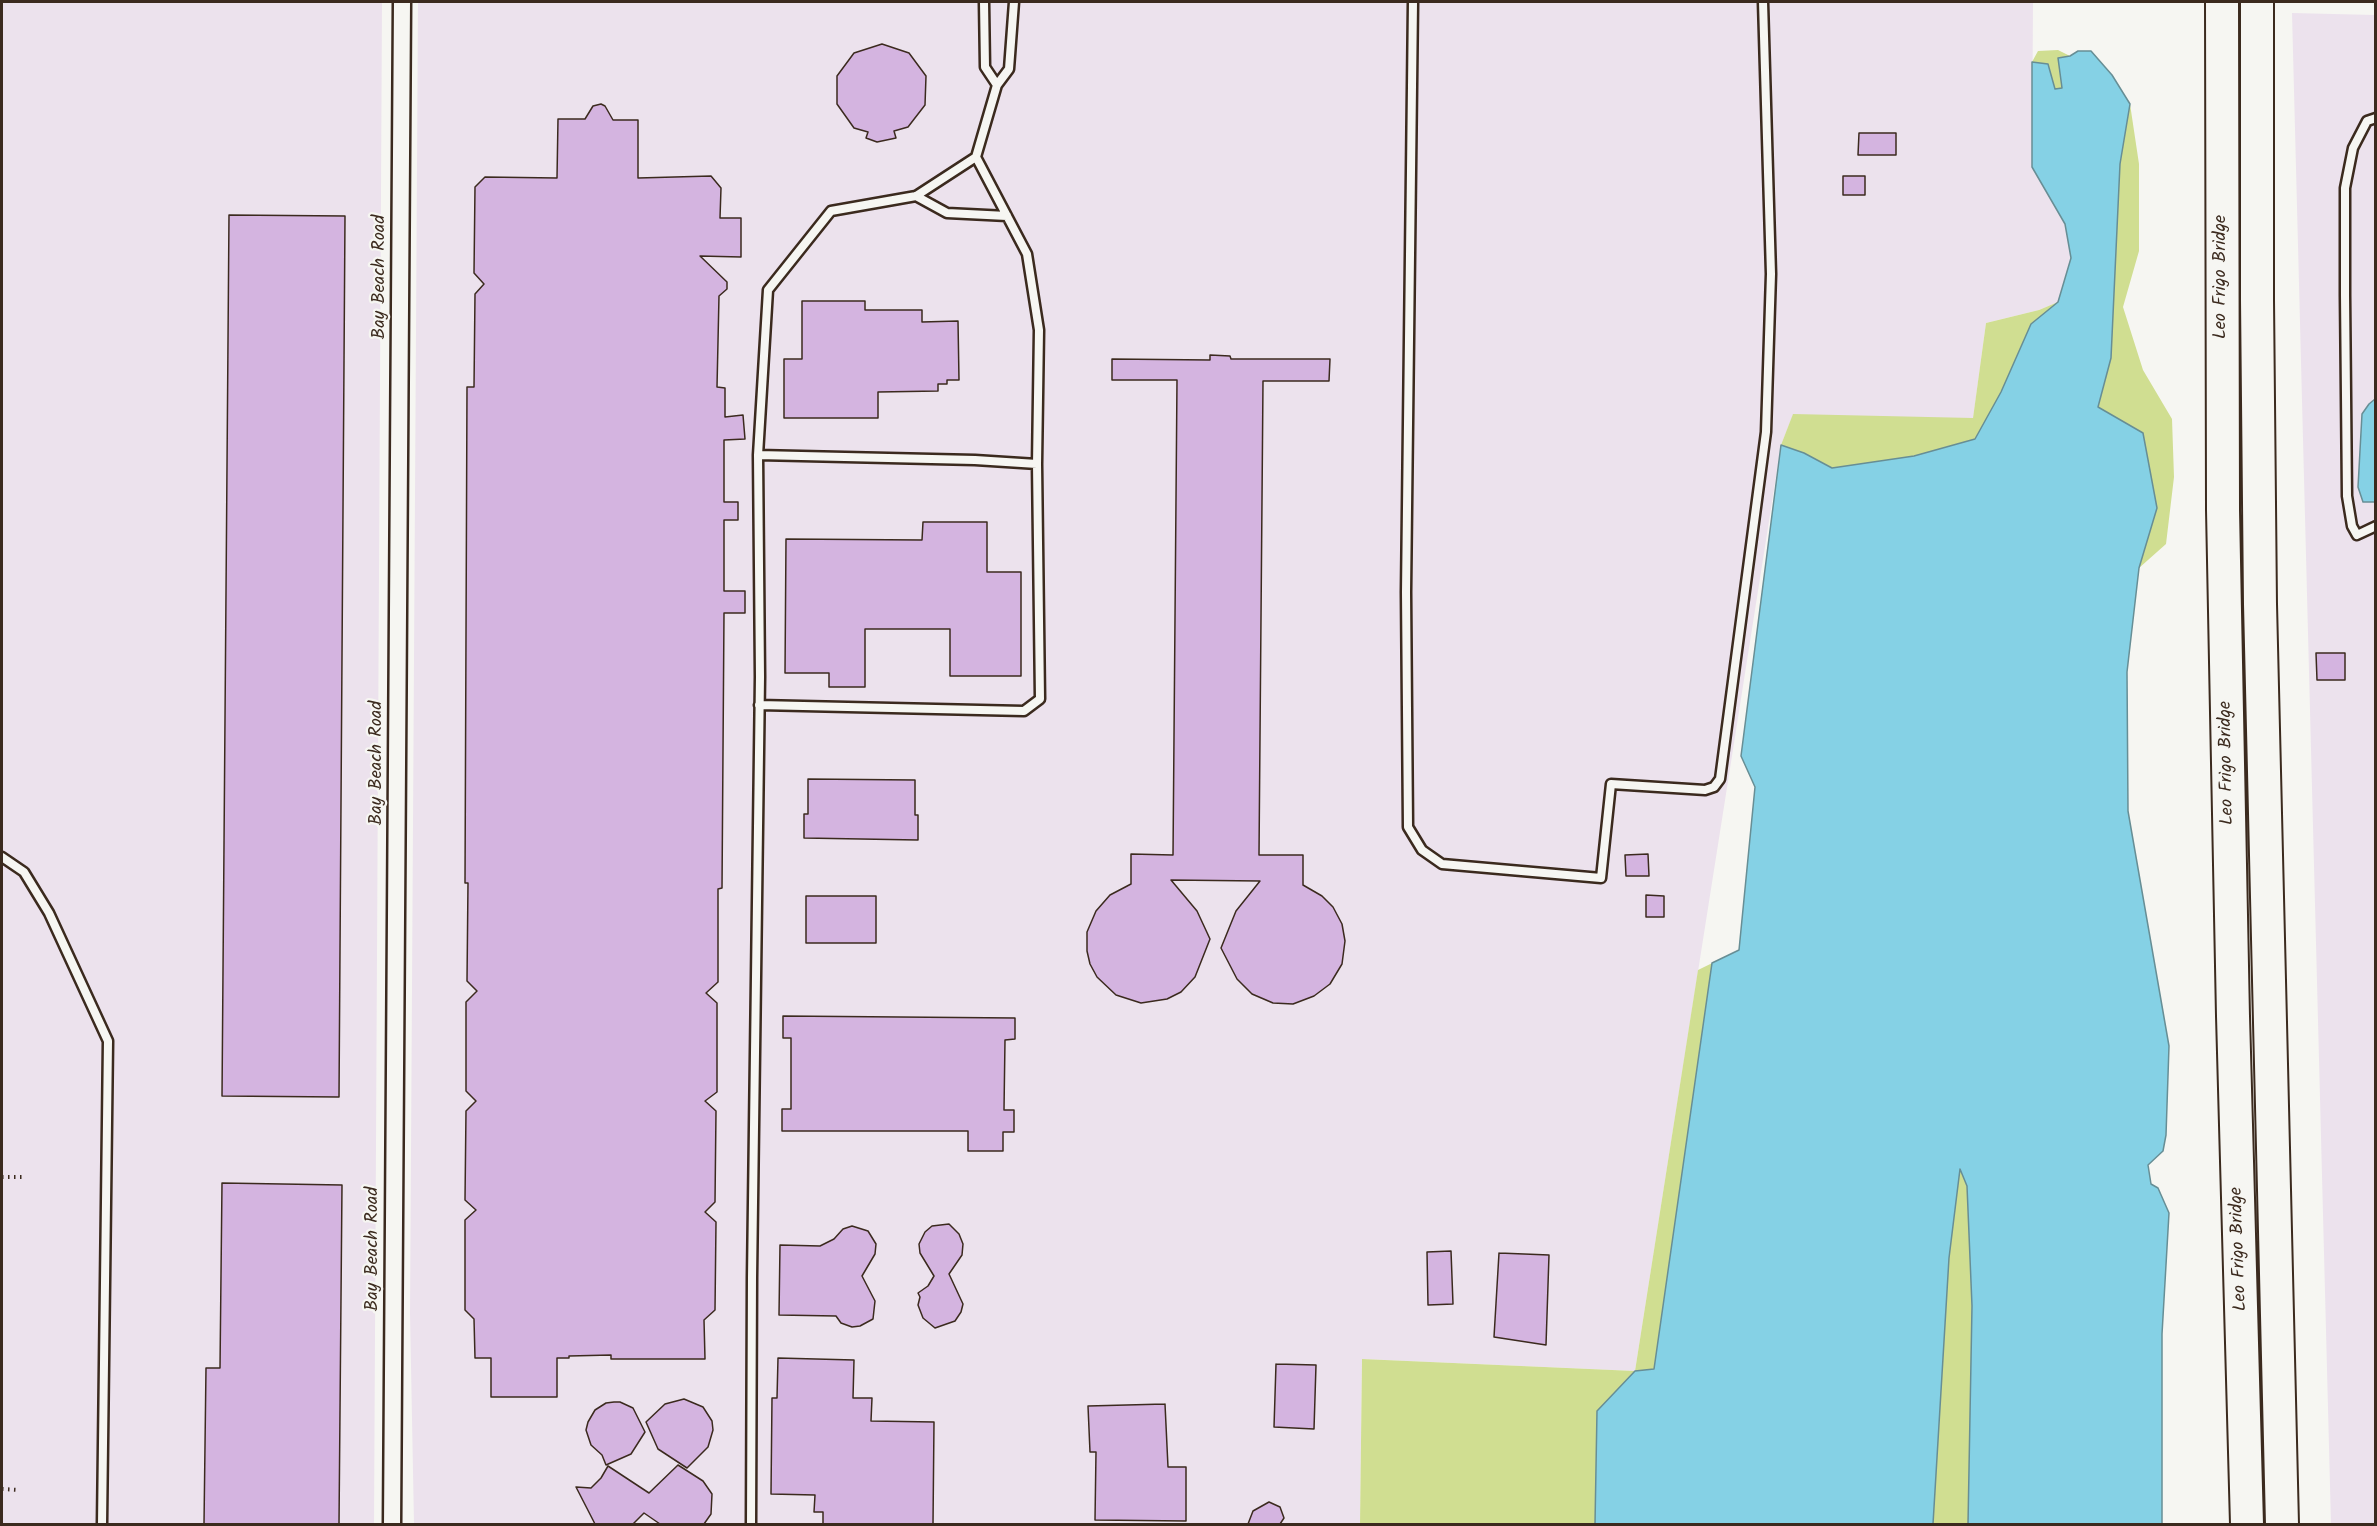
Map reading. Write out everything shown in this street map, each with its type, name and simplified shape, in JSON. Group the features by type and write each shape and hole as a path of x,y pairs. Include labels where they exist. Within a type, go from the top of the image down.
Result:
{"highway":[{"name":"Leo Frigo Bridge","path":"2222,2 2223,510 2233,1016 2247,1524"},
{"path":"2257,2 2259,569 2282,1524"}],"street":[{"name":"Bay Beach Road","path":"392,1524 402,2"}],"lane":[{"path":"984,2 985,67 997,85"},
{"path":"751,1524 759,705 758,455 768,290 831,211 916,196 976,158 997,85 1009,69 1014,2"},
{"path":"1413,2 1406,592 1408,826 1422,850 1442,864 1601,878 1611,784 1705,790 1714,787 1720,779 1766,432 1771,274 1763,2"},
{"path":"2376,118 2367,121 2353,148 2345,188 2347,496 2352,526 2357,535 2376,526"},
{"path":"759,705 1024,711 1040,699 1036,464 1039,330 1027,254 976,158"},
{"path":"916,196 946,213 1007,216"},
{"path":"758,455 975,460 1036,464"},
{"path":"2,857 24,872 49,913 108,1041 102,1524"}],"path":[{"path":"2,1177 24,1177"},
{"path":"2,1489 19,1490"}],"shaded area":[{"path":"2,2 382,2 374,1524 2,1524"},
{"path":"418,2 2033,2 2032,167 2065,224 2071,258 2058,302 2039,310 1986,323 1973,419 1793,415 1781,445 1635,1371 1362,1359 1360,1524 414,1524 410,1313"},
{"path":"2292,13 2375,15 2375,1524 2331,1524"}],"green space":[{"path":"2058,50 2070,56 2078,51 2091,51 2112,75 2130,104 2139,164 2139,251 2123,307 2143,370 2172,419 2174,477 2166,544 2139,568 1967,1186 1972,1306 1968,1524 1360,1524 1362,1359 1635,1371 1698,970 1739,950 1755,787 1741,756 1781,445 1793,414 1973,418 1986,323 2039,310 2058,302 2071,258 2065,224 2032,167 2032,62 2038,51"}],"water":[{"path":"2078,51 2091,51 2112,75 2130,104 2120,164 2111,358 2098,407 2143,433 2157,508 2139,568 2127,672 2128,811 2169,1046 2166,1135 2163,1151 2148,1165 2151,1184 2158,1188 2169,1213 2162,1334 2162,1524 1968,1524 1972,1306 1967,1186 1960,1169 1949,1258 1933,1524 1595,1524 1597,1411 1635,1371 1654,1369 1712,963 1739,950 1755,787 1741,756 1781,445 1804,453 1832,468 1914,456 1975,439 2001,392 2031,324 2058,302 2071,258 2065,224 2032,167 2032,62 2048,64 2055,89 2062,88 2058,58 2070,56"},
{"path":"2375,399 2375,502 2363,502 2358,487 2362,414"}],"building":[{"path":"882,44 909,53 926,76 925,105 908,127 894,131 896,138 877,142 866,138 868,132 854,128 837,104 837,76 854,53"},
{"path":"601,104 605,106 613,120 638,120 638,178 711,176 721,188 720,218 741,218 741,257 700,256 727,282 727,289 719,296 717,387 725,388 725,417 743,415 745,439 724,440 724,502 738,502 738,520 724,520 724,591 745,591 745,613 724,613 722,888 718,889 718,982 706,993 717,1003 717,1092 705,1101 716,1111 715,1202 705,1212 716,1222 715,1310 704,1320 705,1359 611,1359 611,1355 557,1358 557,1397 491,1397 491,1358 475,1358 474,1319 465,1310 465,1220 476,1210 465,1200 466,1111 476,1101 466,1091 466,1002 477,991 467,981 468,883 465,883 467,387 474,387 475,294 484,284 474,273 475,187 485,177 557,178 558,119 585,119 593,106"},
{"path":"1859,133 1896,133 1896,155 1858,155"},
{"path":"1843,176 1865,176 1865,195 1843,195"},
{"path":"229,215 345,216 339,1097 222,1096"},
{"path":"802,301 865,301 865,310 922,310 922,322 958,321 959,380 947,380 947,384 938,384 938,391 878,392 878,418 784,418 784,359 802,359"},
{"path":"1210,355 1230,356 1231,359 1330,359 1329,381 1263,381 1259,855 1303,855 1303,885 1322,896 1333,907 1342,924 1345,941 1342,964 1330,984 1314,996 1293,1004 1273,1003 1252,994 1237,979 1221,948 1236,911 1260,881 1171,880 1197,911 1210,939 1195,977 1181,992 1167,999 1141,1003 1116,995 1097,977 1090,964 1087,951 1087,932 1096,911 1110,895 1131,884 1131,854 1173,855 1177,380 1112,380 1112,359 1210,360"},
{"path":"923,522 987,522 987,572 1021,572 1021,676 950,676 950,629 865,629 865,687 829,687 829,673 785,673 786,539 922,540"},
{"path":"2316,653 2345,653 2345,680 2317,680"},
{"path":"808,779 915,780 918,840 804,838 804,814 808,814"},
{"path":"1648,854 1649,876 1626,876 1625,855"},
{"path":"1646,895 1664,896 1664,917 1646,917"},
{"path":"806,896 876,896 876,943 806,943"},
{"path":"783,1016 1015,1018 1015,1039 1005,1040 1004,1110 1014,1110 1014,1132 1003,1132 1003,1151 968,1151 968,1131 782,1131 782,1109 791,1109 791,1038 783,1038"},
{"path":"222,1183 342,1185 339,1524 204,1524 206,1368 220,1368"},
{"path":"949,1224 959,1234 963,1244 962,1255 949,1274 963,1304 955,1321 935,1328 923,1318 918,1305 920,1297 918,1293 928,1286 934,1276 920,1253 919,1244 925,1232 932,1226"},
{"path":"852,1226 868,1231 876,1244 875,1254 862,1276 875,1301 873,1319 860,1326 852,1327 841,1323 836,1316 779,1315 780,1245 820,1246 834,1239 843,1229"},
{"path":"1451,1251 1453,1304 1428,1305 1427,1252"},
{"path":"1499,1253 1549,1255 1546,1345 1494,1337"},
{"path":"778,1358 854,1360 853,1398 872,1398 871,1421 934,1422 933,1524 823,1524 823,1512 814,1512 815,1495 771,1494 772,1398 777,1398"},
{"path":"1276,1364 1316,1365 1314,1429 1274,1427"},
{"path":"684,1399 703,1407 712,1421 713,1430 708,1447 687,1468 658,1449 646,1422 665,1404"},
{"path":"620,1402 633,1408 645,1432 631,1454 606,1465 602,1455 591,1445 586,1430 595,1410 606,1403"},
{"path":"1165,1404 1168,1467 1186,1467 1186,1521 1095,1520 1096,1452 1090,1452 1088,1406"},
{"path":"678,1465 703,1481 712,1494 711,1514 704,1524 660,1524 644,1513 633,1524 595,1524 576,1487 591,1488 608,1466 649,1493"},
{"path":"1269,1502 1280,1507 1284,1518 1280,1524 1248,1524 1253,1511"}]}
